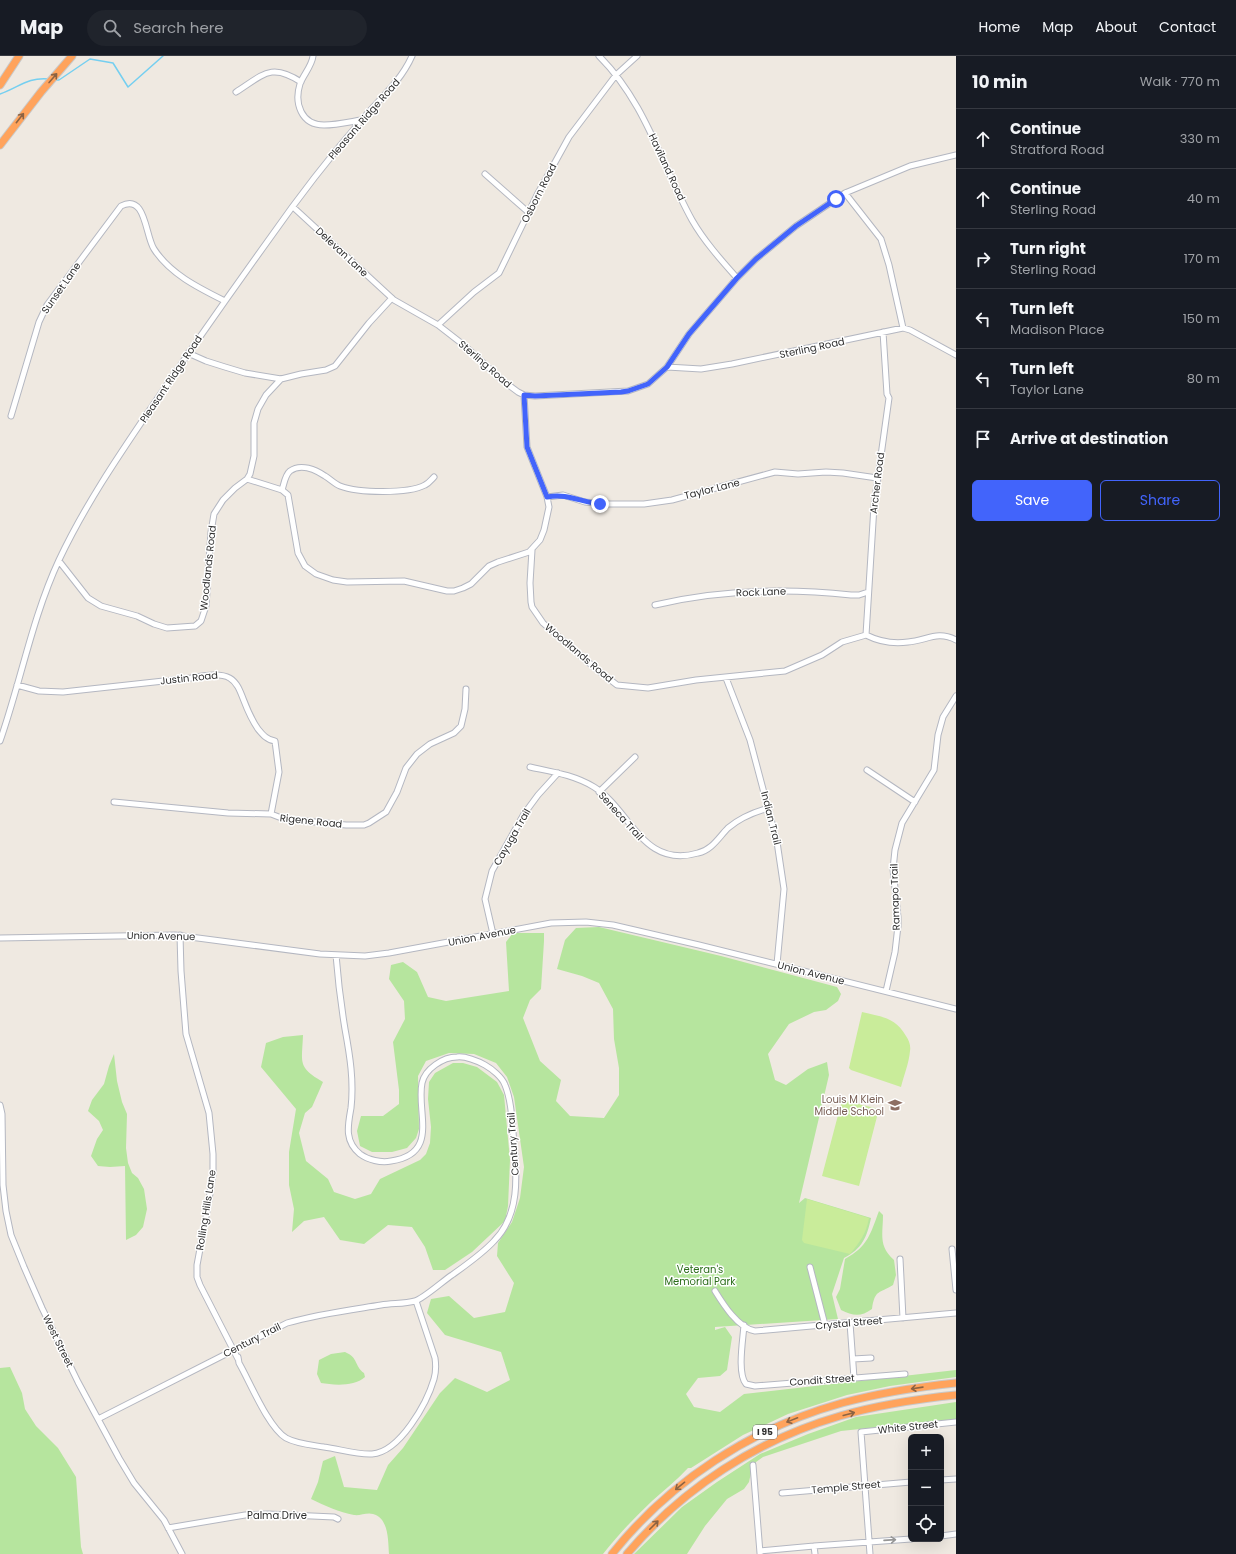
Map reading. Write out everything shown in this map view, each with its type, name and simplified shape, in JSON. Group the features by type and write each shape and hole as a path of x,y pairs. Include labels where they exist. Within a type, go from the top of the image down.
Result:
{"highway":[{"path":"1,84 19,56"},
{"path":"0,145 41,92 72,56"},
{"name":"I 95","path":"612,1554 648,1514 674,1491 716,1460 761,1434 804,1415 842,1403 894,1392 956,1383"},
{"name":"I 95","path":"627,1554 660,1519 690,1492 729,1466 775,1440 813,1425 858,1411 956,1394"}],"street":[{"path":"313,56 301,82 298,97 298,106 301,113 314,123 323,125 361,120"},
{"name":"Pleasant Ridge Road","path":"0,741 33,630 58,561 75,528 123,450 225,301 331,156 361,120 398,80 412,56"},
{"name":"Haviland Road","path":"599,56 616,75 631,96 647,124 692,221 710,246 737,278"},
{"name":"Osborn Road","path":"438,325 468,297 499,273 528,212 569,137 616,75 637,56"},
{"path":"236,92 262,76 277,70 290,75 301,82"},
{"path":"281,379 266,395 258,409 254,423 254,456 250,474 247,479 282,490 288,495 295,544 302,563 316,574 333,580 347,582 404,581 415,582 439,590 454,590 471,584 490,566 532,550 540,540 544,530 549,509 547,497 527,447 524,395 535,396 628,391 648,384 667,367 689,334 737,278 756,259 796,226 845,193 910,166 956,155"},
{"path":"485,174 528,212"},
{"path":"845,193 881,239 897,294 903,328 910,330 956,355"},
{"name":"Sunset Lane","path":"11,416 39,322 47,305 121,206 128,202 134,203 144,215 151,242 163,260 182,277 225,301"},
{"name":"Delevan Lane","path":"293,207 392,298"},
{"path":"188,353 206,361 245,373 281,379 326,370 335,366 368,323 392,298"},
{"name":"Sterling Road","path":"392,298 438,325 465,346 502,380 524,395"},
{"name":"Sterling Road","path":"667,367 701,369 732,364 903,328"},
{"name":"Archer Road","path":"866,635 877,478 889,398 887,394 883,332"},
{"path":"282,490 285,478 290,471 297,468 310,469 340,486 363,491 407,489 424,486 434,477"},
{"name":"Taylor Lane","path":"547,497 563,495 585,502 605,504 644,504 672,500 775,472 798,474 826,472 877,478"},
{"name":"Woodlands Road","path":"58,561 88,598 101,606 137,616 167,628 195,626 201,621 206,606 211,532 214,514 223,500 247,479"},
{"name":"Woodlands Road","path":"532,550 530,582 532,607 543,623 611,681 618,685 648,688 696,680 785,671 810,662 842,642 866,635"},
{"name":"Rock Lane","path":"655,605 738,592 790,591 851,595 860,595 868,592"},
{"path":"866,635 875,640 900,642 913,642 934,635 956,640"},
{"name":"Justin Road","path":"17,685 39,691 63,692 191,678 206,674 227,676 237,684 247,709 260,731 267,739 275,741 279,772 271,814"},
{"name":"Indian Trail","path":"726,678 750,740 777,842 784,889 778,964"},
{"name":"Rigene Road","path":"114,802 228,813 271,814 284,819 346,825 364,825 386,812 397,792 406,768 417,754 430,744 454,733 461,726 465,709 466,689"},
{"name":"Ramapo Trail","path":"886,991 895,952 898,926 893,869 895,850 902,823 934,770 938,735 944,718 956,696"},
{"path":"599,792 635,757"},
{"name":"Seneca Trail","path":"530,767 573,777 595,788 610,802 647,844 664,853 674,855 690,855 699,853 713,845 730,827 744,817 769,808"},
{"path":"867,770 915,802"},
{"name":"Cayuga Trail","path":"493,934 485,899 492,871 524,814 538,795 558,773"},
{"name":"Union Avenue","path":"0,938 162,934 336,955 366,956 551,923 586,922 613,925 778,964 956,1009"},
{"name":"Rolling Hills Lane","path":"180,935 186,1034 209,1112 213,1154 213,1174 197,1265 197,1277 236,1349 238,1359 269,1419 278,1431 286,1438 310,1444 372,1454 379,1452 396,1442 407,1430 423,1403 434,1379 436,1367 435,1358 416,1301"},
{"name":"Century Trail","path":"98,1419 287,1322 315,1315 416,1301 494,1242 511,1216 516,1169 508,1093 502,1079 484,1064 457,1057 448,1058 439,1063 424,1077 422,1093 423,1129 418,1147 408,1156 391,1161 375,1160 360,1154 351,1144 348,1130 352,1096 352,1080 350,1056 338,986 336,955"},
{"name":"West Street","path":"0,1105 2,1114 3,1185 11,1235 42,1308 78,1382 134,1483 148,1499 168,1528 182,1554"},
{"path":"952,1249 956,1290"},
{"path":"900,1258 903,1318"},
{"path":"810,1267 825,1325"},
{"path":"715,1290 725,1308 744,1326"},
{"name":"Crystal Street","path":"744,1326 755,1331 956,1313"},
{"path":"850,1323 854,1378"},
{"name":"Condit Street","path":"744,1326 741,1364 743,1377 746,1384 755,1386 905,1374"},
{"path":"853,1360 871,1358"},
{"name":"White Street","path":"864,1485 861,1432 956,1422"},
{"path":"753,1465 760,1552 814,1546 908,1539"},
{"path":"944,1480 956,1479"},
{"name":"Temple Street","path":"782,1492 908,1482"},
{"path":"864,1485 870,1554"},
{"name":"Palma Drive","path":"168,1528 246,1514 338,1518"},
{"path":"944,1536 956,1534"},
{"path":"814,1546 815,1554"}],"green space":[{"name":"Veteran's Memorial Park","path":"599,927 721,956 837,987 841,994 838,1001 826,1010 814,1012 789,1024 768,1054 775,1080 786,1085 808,1069 827,1062 829,1075 799,1203 805,1198 871,1218 868,1231 863,1242 855,1251 844,1258 832,1294 838,1319 715,1327 715,1330 725,1327 732,1337 727,1370 720,1376 698,1378 686,1394 694,1407 720,1412 744,1394 956,1370 956,1377 890,1386 847,1395 788,1414 743,1435 691,1468 688,1468 620,1533 603,1554 389,1554 387,1531 382,1520 378,1516 373,1514 348,1514 311,1499 318,1482 323,1461 335,1456 344,1487 377,1490 388,1465 403,1448 440,1393 455,1378 487,1392 510,1380 501,1352 445,1335 427,1313 431,1299 449,1296 474,1318 505,1312 514,1283 497,1256 498,1243 512,1222 520,1198 524,1167 514,1097 507,1077 496,1063 474,1054 449,1053 426,1061 418,1076 419,1129 416,1138 407,1148 392,1152 372,1152 360,1146 357,1131 361,1116 383,1116 399,1104 399,1090 393,1042 405,1019 404,1001 389,979 391,965 403,962 417,972 428,997 446,1001 509,991 506,942 513,933 544,933 541,989 530,1000 523,1018 540,1061 561,1080 556,1101 570,1116 604,1118 619,1095 619,1068 614,1039 613,1009 599,983 582,976 557,969 565,940 576,928"},
{"path":"862,1012 893,1021 908,1039 910,1047 908,1064 901,1087 849,1068"},
{"path":"303,1035 302,1058 305,1068 323,1082 312,1107 305,1113 299,1133 306,1161 328,1179 334,1192 355,1199 371,1194 380,1179 420,1160 426,1154 430,1143 431,1127 428,1099 429,1082 435,1073 453,1063 463,1063 477,1067 497,1082 504,1095 510,1160 508,1206 505,1221 472,1252 445,1270 433,1270 425,1247 412,1227 388,1225 364,1244 340,1240 324,1217 304,1221 292,1232 294,1209 289,1185 289,1152 296,1109 261,1067 266,1043 283,1037"},
{"path":"114,1054 117,1081 122,1102 127,1114 126,1148 128,1163 132,1173 138,1178 144,1189 147,1209 143,1227 136,1235 126,1240 125,1166 98,1166 91,1156 97,1139 103,1130 99,1121 88,1111 92,1100 104,1084"},
{"path":"842,1100 879,1109 859,1186 822,1176"},
{"path":"807,1199 869,1218 862,1238 850,1254 804,1243 802,1240"},
{"path":"879,1211 883,1215 883,1245 894,1260 896,1275 893,1285 876,1295 872,1309 868,1312 857,1315 849,1314 841,1310 836,1297 840,1289 845,1259 859,1249 867,1239"},
{"path":"345,1352 355,1359 365,1377 349,1384 337,1385 321,1383 317,1374 319,1360 331,1354"},
{"path":"10,1367 22,1393 25,1409 36,1426 58,1448 76,1477 81,1547 83,1554 0,1554 0,1368"},
{"path":"956,1402 956,1419 841,1431 763,1457 756,1462 756,1466 752,1468 749,1482 744,1489 727,1499 705,1526 687,1554 634,1554 682,1507 760,1454 808,1434 856,1417"}],"waterway":[{"path":"55,80 59,80 90,59 113,63 128,87 163,56"},
{"path":"0,94 29,81 49,79"}],"place":[{"name":"Louis M Klein Middle School","path":"895,1105"}],"route":[{"path":"600,504 585,502 563,495 547,497 527,447 524,395 535,396 621,392 637,389 648,384 667,367 689,334 737,278 756,259 796,226 836,199"}]}
